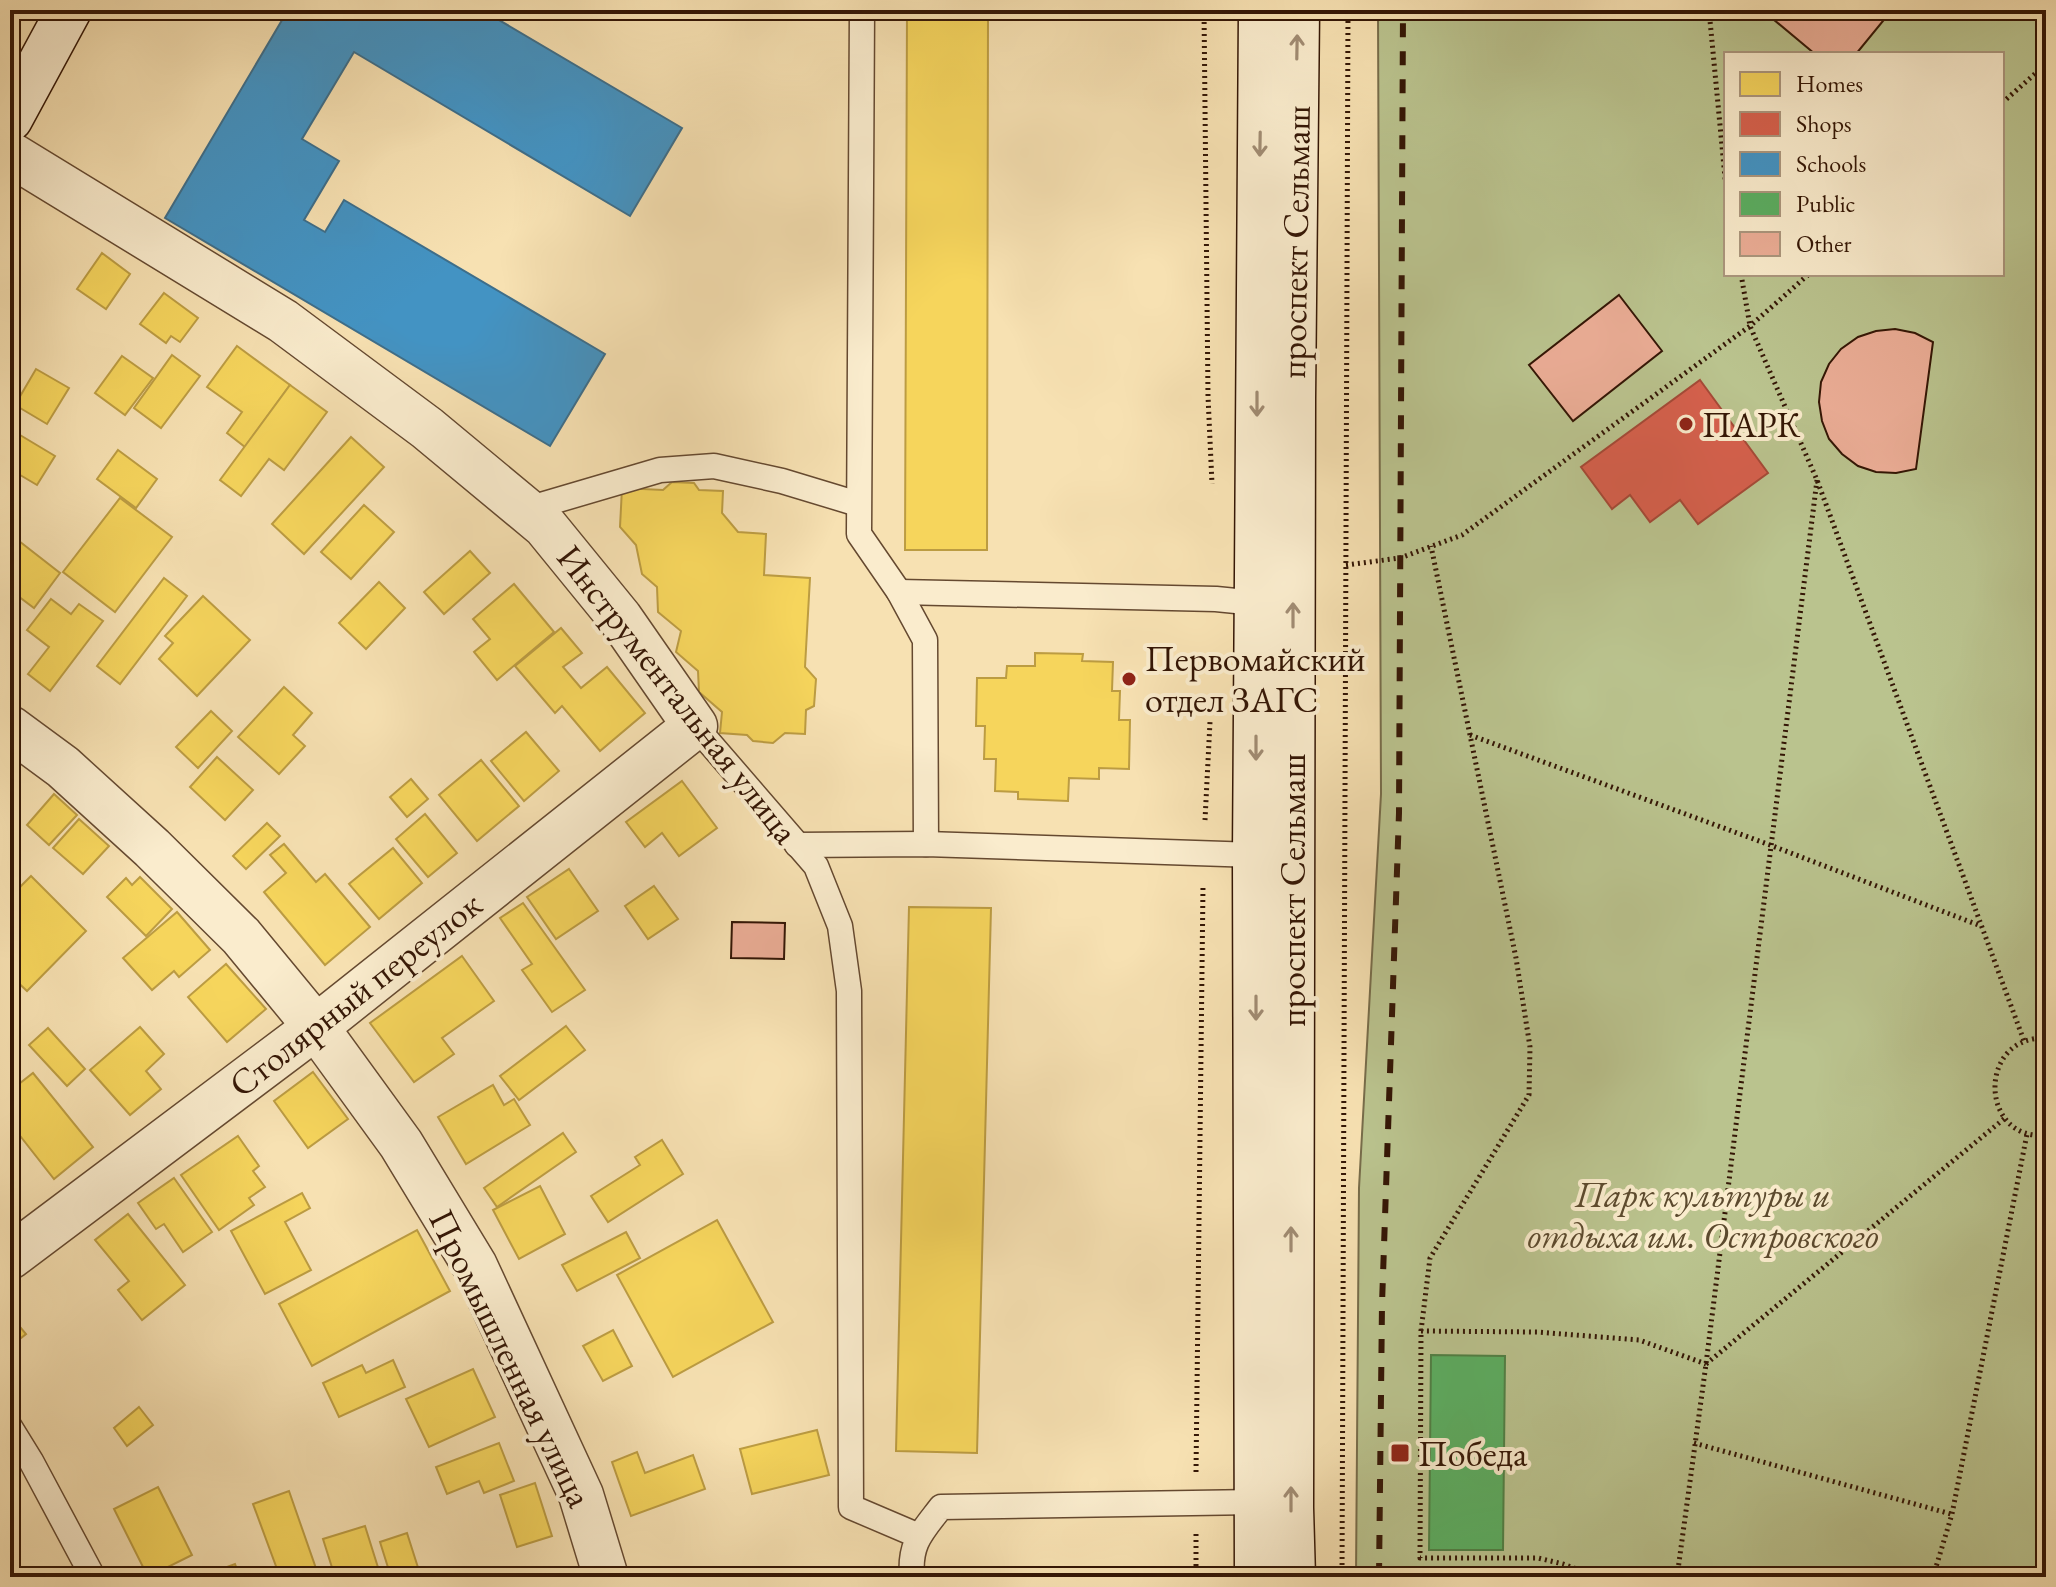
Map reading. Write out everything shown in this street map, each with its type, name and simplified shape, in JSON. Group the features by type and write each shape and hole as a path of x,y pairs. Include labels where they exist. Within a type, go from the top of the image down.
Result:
{"main road":[{"path":"10,119 69,10"},
{"name":"проспект Сельмаш","path":"1257,1577 1255,855 1261,10"},
{"name":"проспект Сельмаш","path":"1293,1577 1293,398 1297,10"},
{"name":"Инструментальная улица","path":"10,154 283,321 427,428 545,526 620,618 695,726"},
{"name":"Столярный переулок","path":"10,1257 316,1027 695,726"},
{"name":"Промышленная улица","path":"10,728 63,767 152,848 241,936 316,1027 401,1144 475,1266 581,1495 606,1577"}],"lane":[{"path":"862,10 859,534 899,592 925,640 926,844"},
{"path":"524,510 660,470 714,466 782,481 858,504"},
{"path":"899,592 1216,599 1256,603"},
{"name":"Инструментальная улица","path":"695,726 816,866 840,926 849,991 851,1507 919,1536"},
{"path":"797,845 926,844 1255,855"},
{"path":"10,1427 93,1577"},
{"path":"912,1577 911,1559 919,1536 941,1507 1256,1502"}],"path":[{"path":"1204,10 1208,396 1212,490"},
{"path":"1342,1577 1348,10"},
{"path":"1709,10 1724,167"},
{"path":"2004,101 2046,64"},
{"path":"1741,276 1750,326 1817,480 2024,1041"},
{"path":"1346,565 1400,558 1462,535 1750,326 1807,276"},
{"path":"1677,1577 1817,480"},
{"path":"1431,546 1516,958 1530,1047 1529,1095 1430,1258 1421,1331 1420,1558 1538,1558 1598,1577"},
{"path":"1196,1577 1203,854 1210,710"},
{"path":"1470,735 1982,926"},
{"path":"2046,996 2044,1037 2024,1041 2011,1050 1999,1064 1994,1083 1996,1103 2005,1118 2027,1134 2046,1135"},
{"path":"1706,1364 2005,1118"},
{"path":"1933,1577 1952,1514 2027,1134"},
{"path":"1421,1331 1537,1332 1639,1340 1706,1364"},
{"path":"1694,1443 1952,1514"}],"green space":[{"name":"Парк культуры и отдыха им. Островского","path":"1378,10 2046,10 2046,1577 1356,1577 1359,1188 1381,794"}],"building: Homes":[{"path":"907,10 988,10 987,550 905,550"},
{"path":"102,253 130,274 106,309 77,289"},
{"path":"164,293 198,318 180,342 171,336 166,343 140,324"},
{"path":"237,346 290,385 245,447 227,433 242,412 207,387"},
{"path":"172,355 200,376 161,428 134,408"},
{"path":"122,356 153,378 125,415 95,393"},
{"path":"36,369 69,388 47,424 15,405"},
{"path":"290,385 327,412 284,470 269,459 241,496 220,480"},
{"path":"10,429 55,456 37,485 10,469"},
{"path":"351,437 384,467 304,554 272,524"},
{"path":"118,450 157,479 136,508 97,479"},
{"path":"672,482 694,483 699,490 723,491 722,513 738,532 766,534 764,575 810,578 805,667 816,679 814,706 806,710 805,734 785,733 773,743 753,741 747,735 720,733 722,712 699,692 698,671 676,652 681,631 658,612 657,587 642,574 636,545 620,527 622,488 663,490"},
{"path":"120,498 172,537 115,612 63,572"},
{"path":"364,505 394,532 351,579 321,552"},
{"path":"10,534 60,573 34,608 10,590"},
{"path":"470,551 490,573 444,614 424,592"},
{"path":"164,578 187,596 120,684 97,666"},
{"path":"379,582 405,608 366,649 339,623"},
{"path":"514,584 554,632 497,680 474,652 490,639 473,619"},
{"path":"203,596 250,640 197,696 159,659 173,643 165,636"},
{"path":"51,599 71,614 79,604 103,621 50,691 28,674 49,647 27,630"},
{"path":"561,628 582,653 563,667 581,688 607,667 645,713 600,751 562,706 555,713 515,666"},
{"path":"1035,653 1083,654 1082,661 1113,662 1112,691 1120,691 1119,720 1130,720 1129,769 1099,768 1099,779 1069,778 1068,801 1018,799 1018,792 995,791 996,759 984,759 985,726 976,726 977,678 1006,678 1007,666 1035,666"},
{"path":"284,687 312,713 293,735 305,746 279,774 238,737"},
{"path":"211,711 232,731 198,768 176,747"},
{"path":"526,732 559,771 524,801 491,761"},
{"path":"217,757 253,790 225,820 190,787"},
{"path":"481,760 519,806 477,841 439,795"},
{"path":"411,779 428,799 407,817 390,797"},
{"path":"682,781 717,828 679,856 662,833 645,847 626,822"},
{"path":"54,794 77,815 49,845 27,825"},
{"path":"425,814 457,853 428,877 396,839"},
{"path":"79,819 109,846 83,874 53,848"},
{"path":"267,823 280,836 246,869 233,856"},
{"path":"284,844 316,882 325,874 370,927 325,965 264,892 286,873 270,855"},
{"path":"393,848 422,883 379,919 349,884"},
{"path":"569,869 598,911 556,939 527,897"},
{"path":"31,876 86,931 27,991 10,975 10,897"},
{"path":"140,877 172,909 146,936 107,897 126,878 132,885"},
{"path":"654,886 678,919 648,939 625,906"},
{"path":"523,903 585,990 552,1012 522,970 532,964 500,918"},
{"path":"909,907 991,908 977,1453 896,1451"},
{"path":"177,912 210,950 179,977 174,971 152,990 123,958"},
{"path":"462,956 494,1001 442,1038 454,1054 414,1082 370,1023"},
{"path":"226,964 266,1009 227,1042 188,997"},
{"path":"566,1026 585,1050 519,1100 500,1076"},
{"path":"140,1027 164,1054 146,1071 161,1089 130,1115 90,1070"},
{"path":"48,1028 85,1069 67,1086 29,1045"},
{"path":"313,1072 348,1119 308,1148 274,1101"},
{"path":"33,1073 93,1147 54,1179 10,1123 10,1091"},
{"path":"493,1085 504,1105 514,1099 530,1125 466,1164 438,1117"},
{"path":"563,1133 576,1152 497,1207 484,1188"},
{"path":"238,1136 259,1166 253,1171 265,1187 249,1198 254,1205 219,1230 181,1175"},
{"path":"662,1140 683,1174 608,1222 591,1196 640,1165 635,1157"},
{"path":"174,1178 212,1232 183,1252 164,1224 156,1229 138,1203"},
{"path":"540,1186 565,1234 519,1259 493,1210"},
{"path":"302,1193 310,1208 285,1222 311,1270 265,1294 231,1231"},
{"path":"128,1214 185,1285 142,1320 118,1290 129,1281 95,1240"},
{"path":"717,1220 773,1322 673,1377 617,1275"},
{"path":"417,1230 450,1291 312,1366 279,1304"},
{"path":"626,1232 640,1258 577,1291 562,1265"},
{"path":"10,1315 26,1334 10,1347"},
{"path":"613,1330 632,1366 603,1381 583,1346"},
{"path":"393,1360 405,1387 339,1417 323,1383 362,1365 366,1373"},
{"path":"473,1369 495,1417 429,1447 406,1399"},
{"path":"139,1407 153,1425 127,1446 114,1428"},
{"path":"817,1430 829,1475 752,1494 740,1449"},
{"path":"499,1443 514,1481 484,1493 479,1481 447,1494 436,1467"},
{"path":"637,1452 645,1473 693,1455 705,1489 631,1516 612,1462"},
{"path":"535,1483 552,1536 517,1547 500,1495"},
{"path":"158,1487 192,1555 148,1577 114,1509"},
{"path":"289,1491 319,1577 280,1577 253,1504"},
{"path":"365,1526 381,1577 335,1577 323,1539"},
{"path":"407,1533 421,1577 391,1577 380,1542"},
{"path":"235,1564 240,1577 200,1577"}],"building: Shops":[{"name":"ПАРК","path":"1700,380 1768,473 1698,524 1680,500 1650,522 1630,495 1612,509 1581,467"}],"building: Schools":[{"path":"288,10 482,10 682,128 630,216 354,52 302,139 339,161 304,220 325,232 344,200 605,354 550,446 165,218"}],"building: Public":[{"path":"1431,1355 1505,1356 1503,1550 1429,1550"}],"building: Other":[{"path":"1770,10 1892,10 1858,52 1813,52 1767,14"},
{"path":"1619,295 1662,351 1573,421 1529,365"},
{"path":"1895,329 1915,333 1933,342 1916,469 1896,473 1876,472 1858,466 1829,439 1819,402 1821,382 1829,364 1841,349 1858,337"},
{"path":"732,922 785,923 784,959 731,958"}],"railway":[{"path":"1379,1577 1382,1304 1399,813 1403,10"}],"place":[{"name":"ПАРК","path":"1686,424"},
{"name":"Первомайский отдел ЗАГС","path":"1129,679"},
{"name":"Победа","path":"1400,1453"}]}
